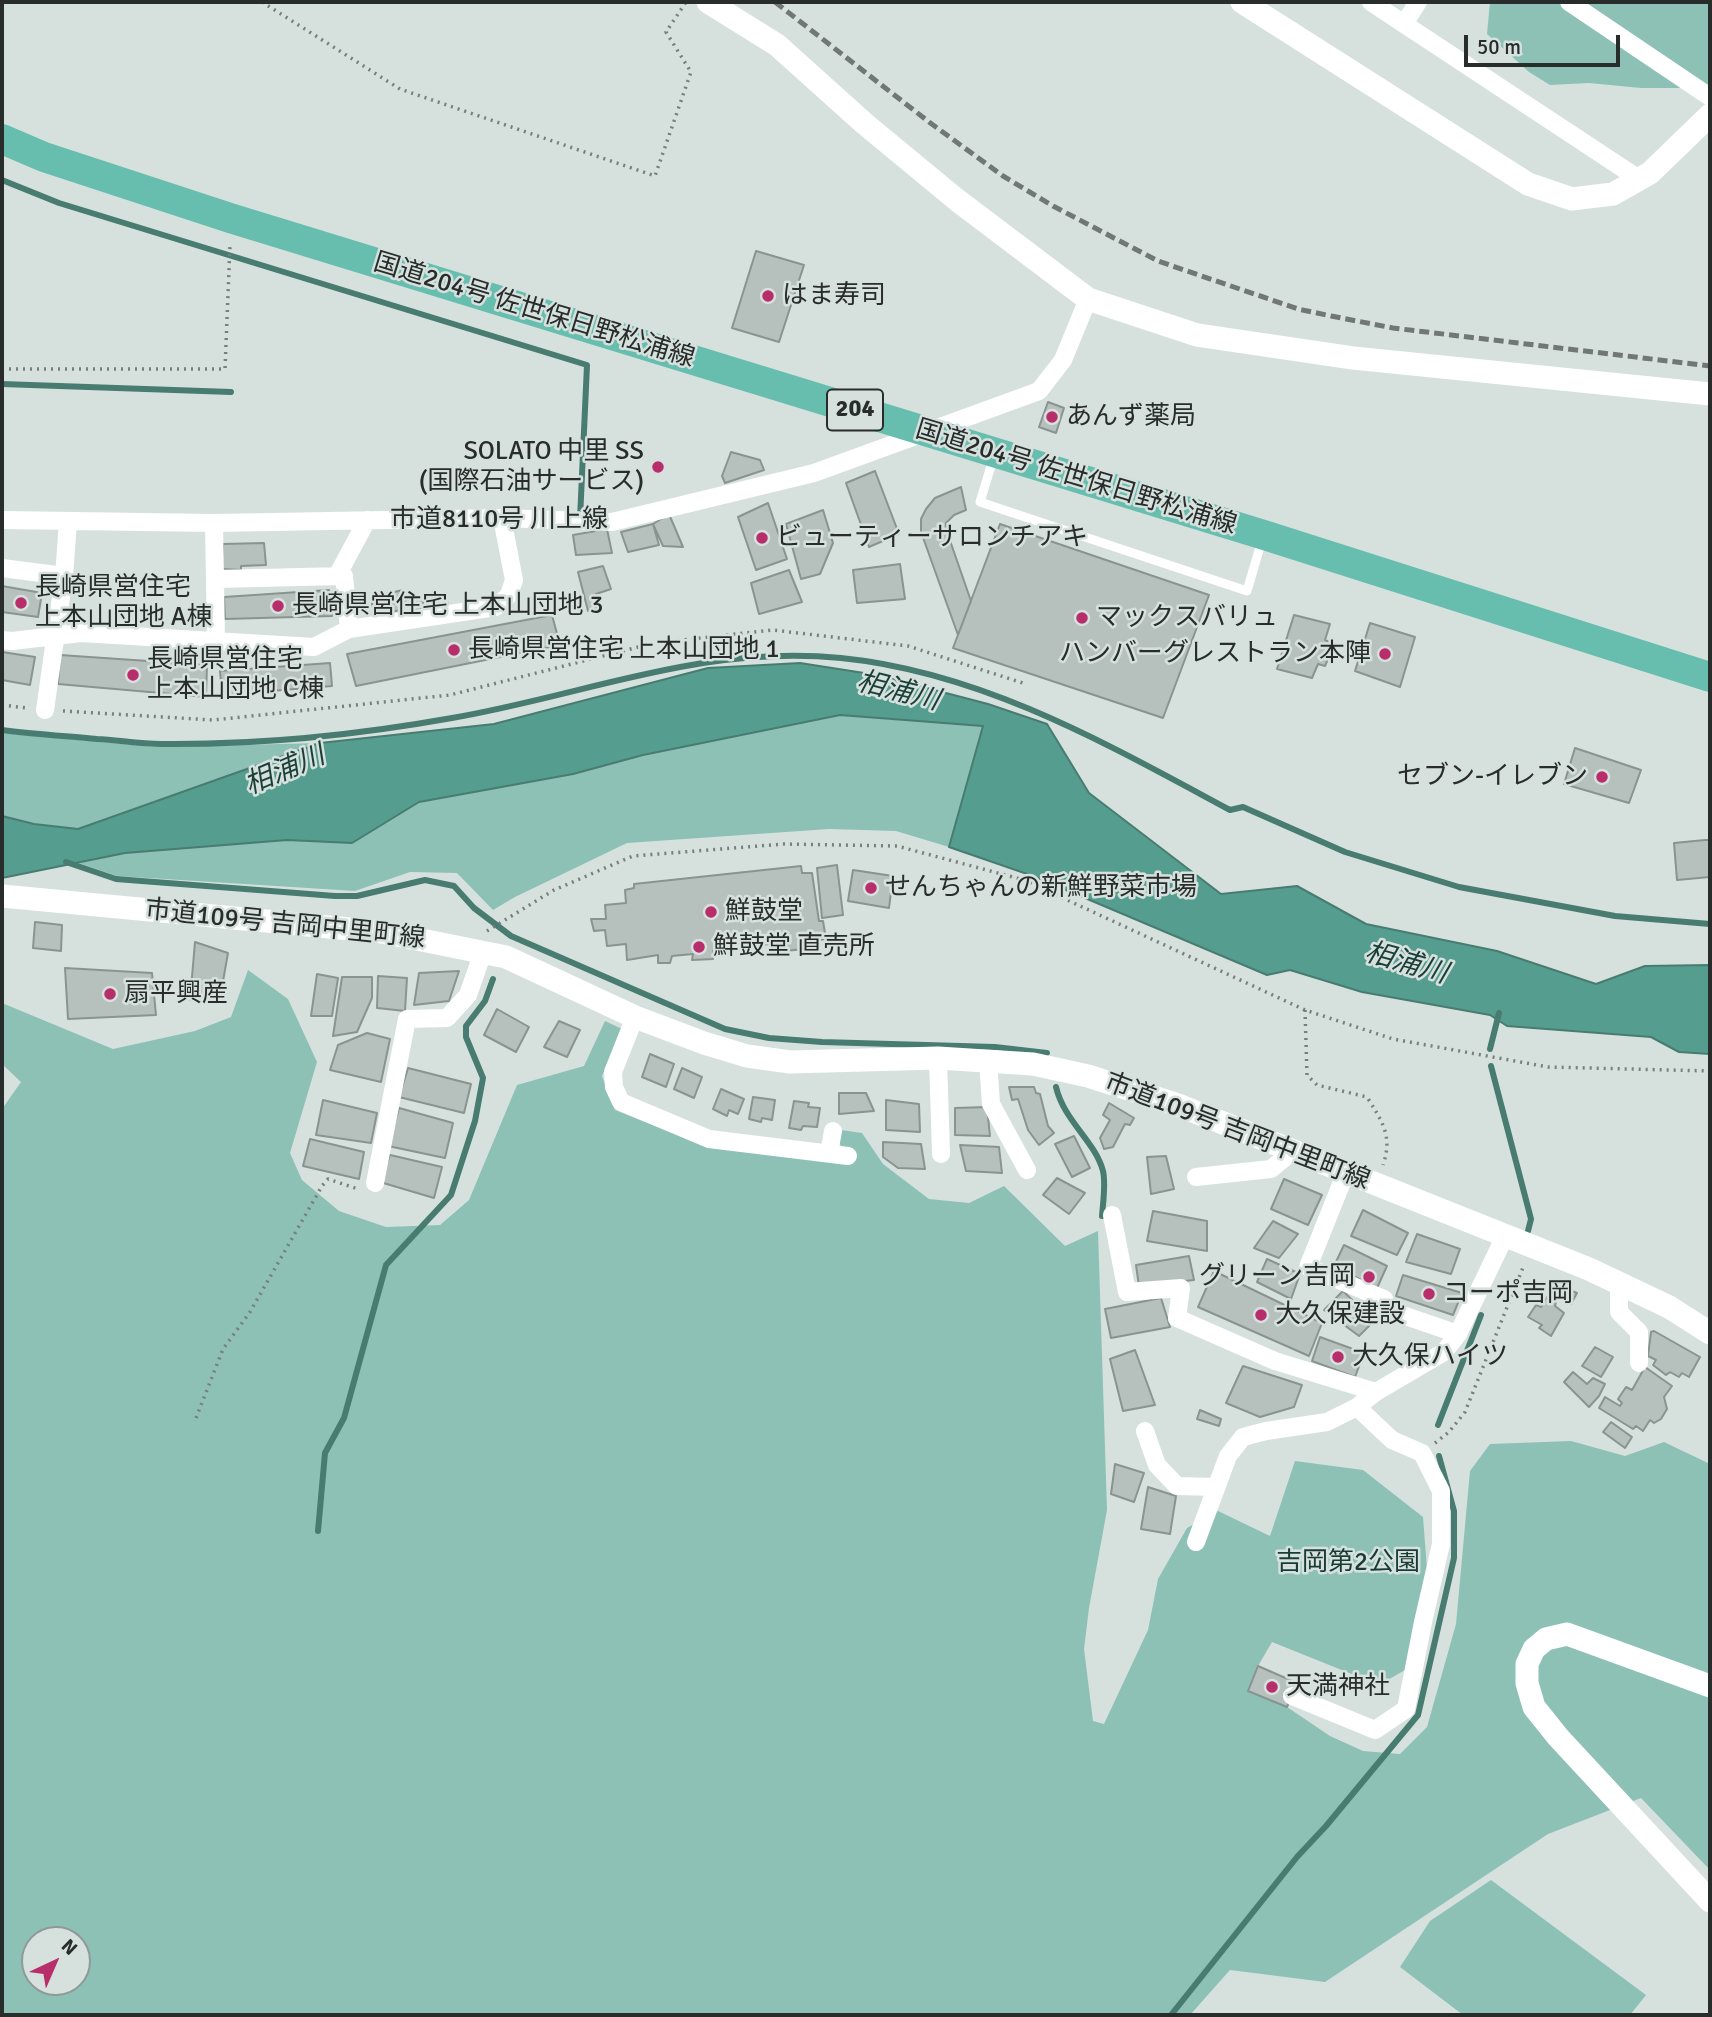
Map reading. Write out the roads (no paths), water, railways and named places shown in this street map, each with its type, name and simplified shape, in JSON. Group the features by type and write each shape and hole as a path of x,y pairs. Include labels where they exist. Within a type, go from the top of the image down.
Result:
{"highway":[{"name":"国道204号 佐世保日野松浦線","path":"2,139 44,157 230,218 1264,535 1710,677"}],"street":[{"path":"1242,2 1528,184 1572,199 1613,194 1650,173 1710,115"},
{"path":"1371,2 1639,179"},
{"path":"1404,24 1418,2"},
{"path":"1569,2 1710,97"},
{"path":"714,4 777,45 865,124 947,191 1088,299 1197,335 1353,358 1710,394"},
{"name":"市道8110号 川上線","path":"2,520 214,523 502,518 612,522 814,473 1039,391 1063,360 1088,299"},
{"path":"2,640 81,634 314,647 349,629 496,607 509,595 514,580 502,518"},
{"path":"337,576 367,520"},
{"path":"45,710 64,576 68,522"},
{"path":"214,523 216,641"},
{"path":"2,568 64,576"},
{"path":"216,579 344,576 349,629"},
{"name":"市道109号 吉岡中里町線","path":"2,897 482,943 506,957 635,1017 747,1056 790,1062 938,1058 1033,1063 1088,1076 1178,1105 1532,1247 1669,1307 1710,1333"},
{"path":"375,1183 407,1019 447,1018 468,995 482,943"},
{"path":"635,1017 613,1072 614,1087 621,1102 709,1139 848,1156"},
{"path":"938,1058 941,1154"},
{"path":"988,1061 991,1104 1027,1170"},
{"path":"829,1153 833,1131"},
{"path":"1196,1177 1271,1168 1293,1151"},
{"path":"1346,1172 1308,1266 1384,1299 1382,1308 1458,1334"},
{"path":"1112,1215 1126,1292 1181,1288 1177,1318 1275,1361 1376,1392"},
{"path":"1196,1542 1228,1456 1243,1437 1327,1422 1357,1407 1376,1392 1444,1352 1458,1334 1505,1236"},
{"path":"1619,1283 1619,1312 1639,1332 1639,1363"},
{"path":"1292,1696 1375,1730 1406,1709 1441,1544 1441,1491 1422,1453 1392,1440 1357,1407"},
{"path":"1145,1431 1157,1465 1177,1486 1216,1487"},
{"path":"1710,1686 1567,1634 1546,1639 1534,1649 1527,1664 1527,1683 1534,1707 1558,1737 1710,1901"}],"lane":[{"path":"995,453 981,502 1247,591 1264,535"}],"water":[{"name":"相浦川","path":"800,663 877,675 988,704 1047,724 1089,793 1221,894 1297,886 1366,924 1497,951 1596,984 1645,966 1710,965 1710,1054 1679,1052 1651,1037 1507,1026 1490,1015 1362,992 1290,970 1267,975 1033,876 949,847 983,726 840,715 643,755 573,774 419,802 352,843 287,840 125,853 2,878 2,816 34,824 78,829 320,743 494,724 708,668"}],"waterway":[{"path":"2,180 59,203 587,365 580,519"},
{"path":"2,384 231,392"},
{"name":"相浦川","path":"2,730 153,744 234,743 307,738 452,718 692,665 740,658 841,658 944,678 994,695 1090,737 1230,810 1243,807 1345,852 1459,887 1615,916 1710,924"},
{"path":"66,862 116,879 335,896 357,896 425,880 454,886 474,908 511,936 725,1029 769,1038 822,1042 995,1047 1047,1053"},
{"path":"318,1531 325,1453 344,1418 386,1265 451,1195 475,1121 483,1078 466,1037 466,1026 485,1001 493,979"},
{"path":"1490,1049 1499,1013"},
{"path":"1491,1066 1531,1219 1528,1231"},
{"path":"1056,1087 1066,1110 1093,1150 1103,1171 1102,1216"},
{"path":"1438,1425 1481,1315"},
{"path":"1171,2015 1297,1857 1418,1715 1454,1558 1454,1511 1439,1456"}],"railway":[{"path":"775,2 1003,176 1053,206 1158,261 1298,309 1393,328 1710,366"}],"place":[{"name":"はま寿司","path":"768,296"},
{"name":"あんず薬局","path":"1052,417"},
{"name":"SOLATO 中里 SS (国際石油サービス)","path":"658,467"},
{"name":"ビューティーサロンチアキ","path":"762,538"},
{"name":"長崎県営住宅 上本山団地 A棟","path":"21,603"},
{"name":"長崎県営住宅 上本山団地 3","path":"278,606"},
{"name":"マックスバリュ","path":"1082,618"},
{"name":"長崎県営住宅 上本山団地 1","path":"454,650"},
{"name":"ハンバーグレストラン本陣","path":"1385,654"},
{"name":"長崎県営住宅 上本山団地 C棟","path":"133,675"},
{"name":"セブン-イレブン","path":"1602,777"},
{"name":"せんちゃんの新鮮野菜市場","path":"871,888"},
{"name":"鮮鼓堂","path":"711,912"},
{"name":"鮮鼓堂 直売所","path":"699,947"},
{"name":"扇平興産","path":"110,994"},
{"name":"グリーン吉岡","path":"1369,1277"},
{"name":"コーポ吉岡","path":"1429,1294"},
{"name":"大久保建設","path":"1261,1315"},
{"name":"大久保ハイツ","path":"1338,1357"},
{"name":"天満神社","path":"1272,1687"}],"park label":[{"name":"吉岡第2公園","path":"1348,1563"}]}
